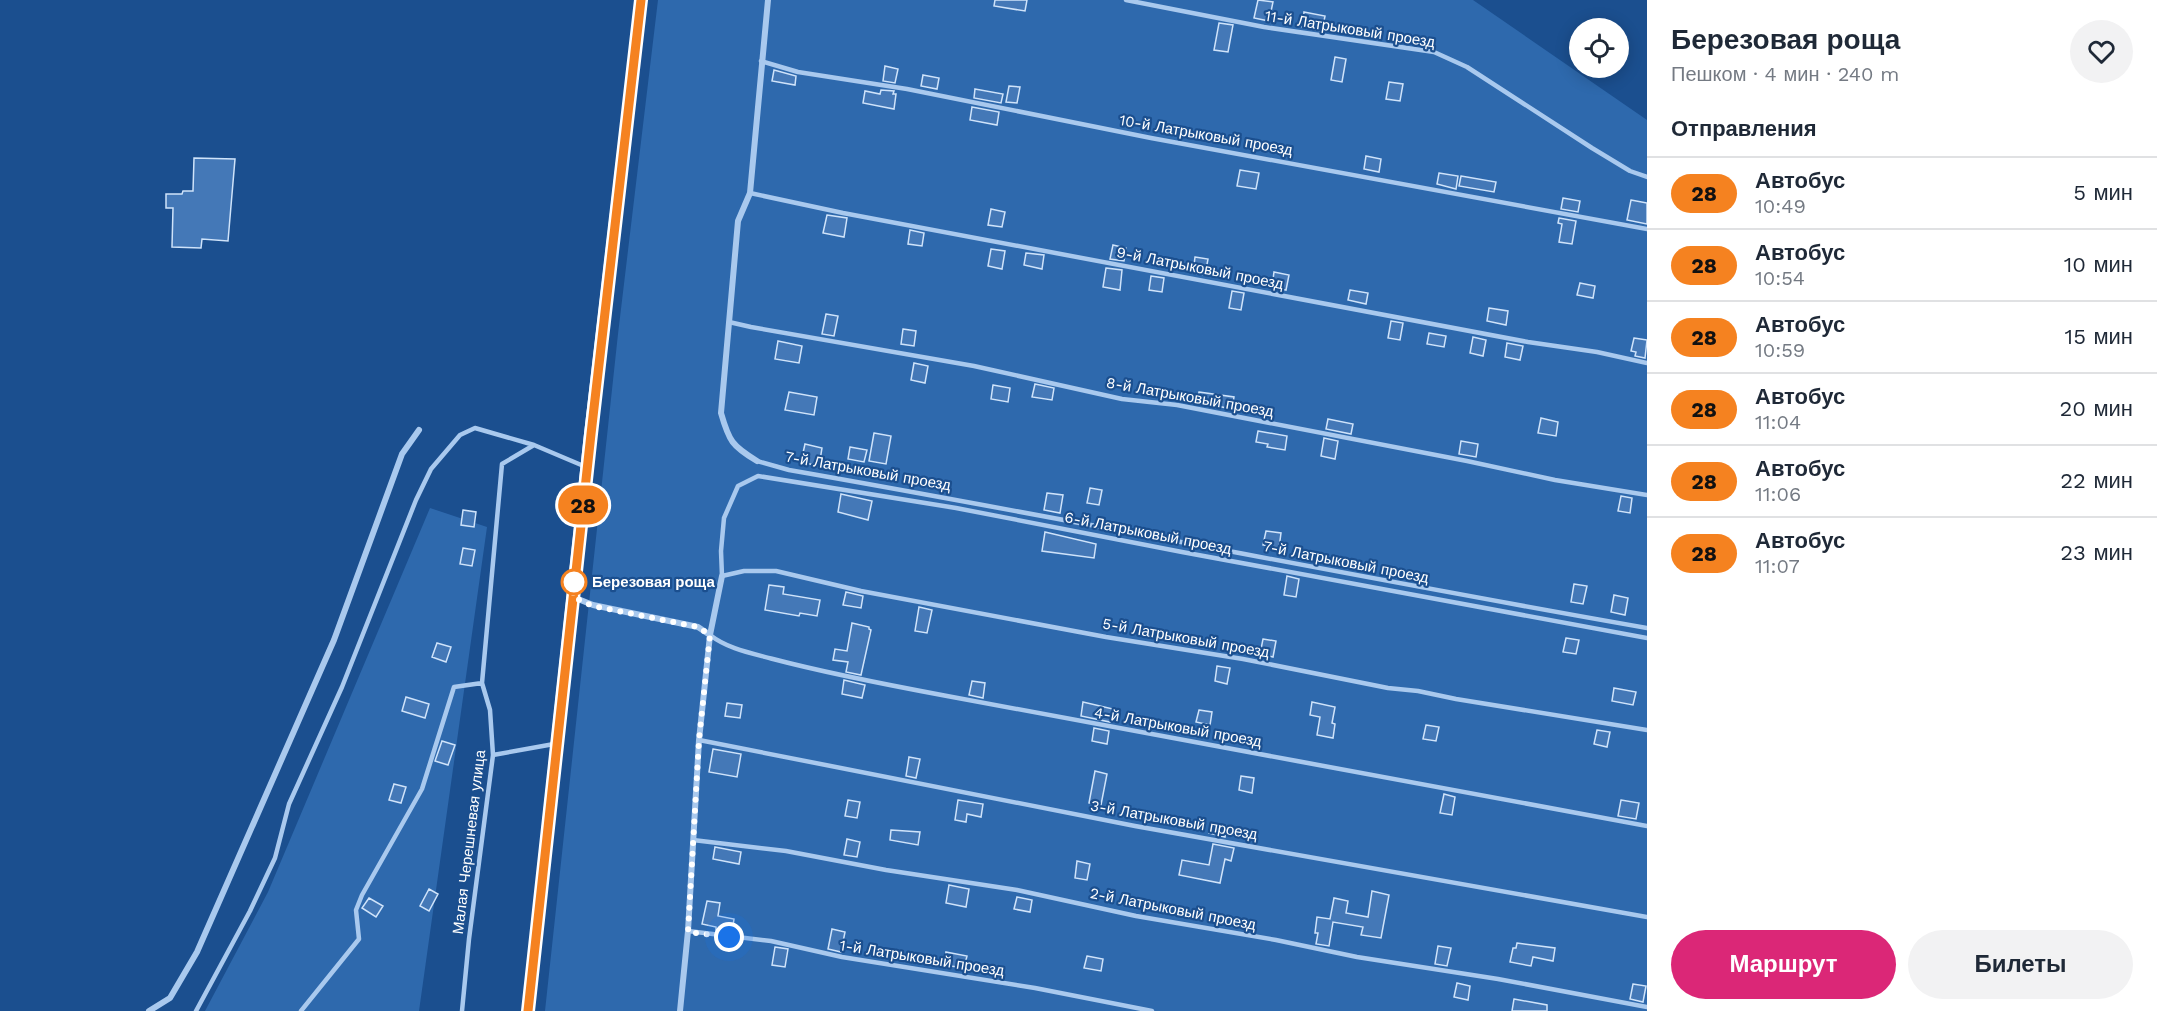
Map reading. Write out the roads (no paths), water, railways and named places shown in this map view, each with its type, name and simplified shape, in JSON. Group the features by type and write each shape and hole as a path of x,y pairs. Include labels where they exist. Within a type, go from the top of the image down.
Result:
{"main road":[{"path":"528,1011 556,744 641,0"}],"street":[{"path":"757,461 739,450 728,437 721,413 738,221 750,193 768,0"},
{"path":"149,1011 170,998 197,952 334,640 402,454 419,430"},
{"path":"680,1011 688,932 699,740 710,635 722,576"},
{"path":"573,597 593,606 698,627 710,635"}],"lane":[{"name":"11-й Латрыковый проезд","path":"1126,0 1264,27 1434,52 1467,67 1630,171 1647,177"},
{"name":"10-й Латрыковый проезд","path":"761,61 798,72 907,89 1151,138 1647,229"},
{"name":"9-й Латрыковый проезд","path":"750,193 843,213 1647,363"},
{"name":"8-й Латрыковый проезд","path":"729,322 974,366 1122,399 1177,405 1467,460 1555,480 1647,495"},
{"path":"196,1011 250,911 275,858 289,804 342,687 430,469 460,435 475,428 534,445 587,467"},
{"name":"Малая Черешневая улица","path":"462,1011 493,755 490,710 482,683 502,464 534,445"},
{"name":"7-й Латрыковый проезд","path":"757,461 789,470 1032,513 1441,592 1647,628"},
{"name":"6-й Латрыковый проезд","path":"722,576 721,551 724,518 738,486 758,476 956,508 1647,638"},
{"name":"5-й Латрыковый проезд","path":"722,576 744,571 776,571 861,591 1106,637 1243,659 1388,688 1418,691 1647,730"},
{"name":"4-й Латрыковый проезд","path":"710,635 719,642 742,651 807,668 1105,727 1222,746 1647,826"},
{"path":"301,1011 359,939 356,910 362,894 422,789 454,687 482,683"},
{"name":"3-й Латрыковый проезд","path":"699,740 1135,826 1647,917"},
{"path":"493,755 556,744"},
{"name":"2-й Латрыковый проезд","path":"693,840 786,851 886,870 1017,890 1136,916 1647,1007"},
{"name":"1-й Латрыковый проезд","path":"688,932 771,941 843,957 1035,988 1152,1011"}],"place":[{"name":"Березовая роща","path":"574,582"}]}
